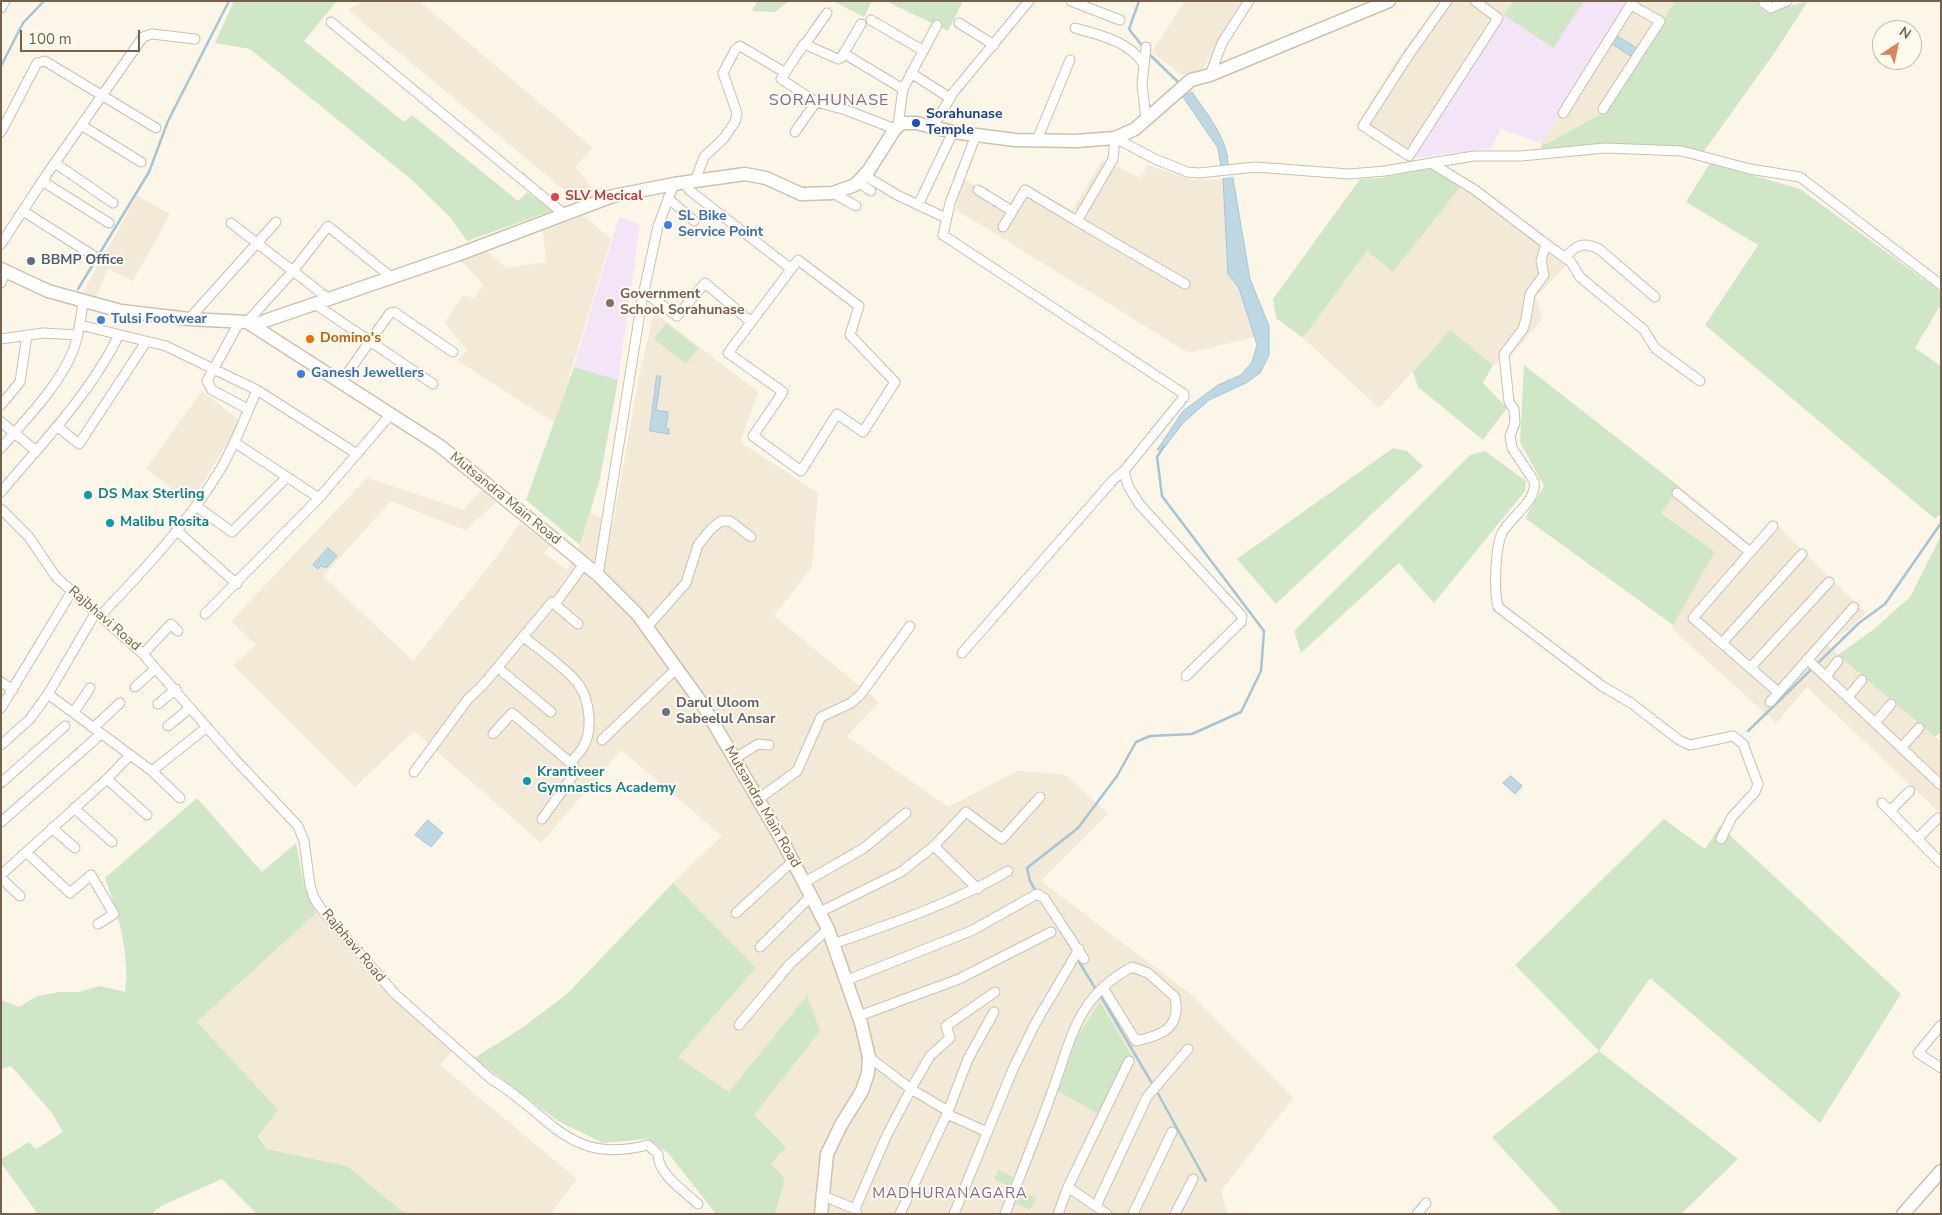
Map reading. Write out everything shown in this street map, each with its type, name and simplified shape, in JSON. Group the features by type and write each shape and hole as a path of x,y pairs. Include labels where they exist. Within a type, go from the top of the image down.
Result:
{"street":[{"path":"1,8 5,1"},
{"path":"933,127 950,98 1029,1"},
{"path":"1071,1 1120,20"},
{"path":"1210,76 1222,43 1249,1"},
{"path":"827,13 781,76 784,81 816,102 896,127 916,123 953,132 1037,140 1115,138 1130,132 1191,80 1210,76 1389,1"},
{"path":"1447,1 1408,56 1363,126 1409,156 1498,18 1486,4 1475,1"},
{"path":"1766,1 1764,3 1771,8 1786,1"},
{"path":"1563,113 1632,3 1660,21 1603,109"},
{"path":"871,20 922,50"},
{"path":"331,22 564,214"},
{"path":"959,23 994,45"},
{"path":"806,44 840,59 861,24"},
{"path":"1,283 3,270 48,291 121,311 246,323 315,304 614,196 685,182 728,176 755,175 801,194 833,193 855,185 861,179 896,127 903,89 937,24"},
{"path":"1075,28 1121,44 1133,52 1144,65"},
{"path":"1,244 42,181 143,37 152,34 195,39"},
{"path":"598,575 644,292 658,226 668,198 685,182 704,157 724,138 735,122 735,107 724,68 735,50 740,46 784,72"},
{"path":"1145,50 1142,84 1146,119"},
{"path":"848,56 903,89"},
{"path":"1037,140 1070,60"},
{"path":"1,132 37,63 40,61 45,61 156,128"},
{"path":"910,74 950,98"},
{"path":"795,132 816,102"},
{"path":"81,125 141,162"},
{"path":"918,205 953,132"},
{"path":"962,653 1114,479 1124,472 1184,397 1184,394 943,235 946,218 976,135"},
{"path":"1115,138 1155,159 1187,172 1199,173 1255,167 1349,174 1385,171 1474,156 1521,156 1604,148 1682,151 1750,169 1800,177 1941,285"},
{"path":"1077,220 1113,159 1115,138"},
{"path":"55,163 113,202"},
{"path":"1431,163 1475,190 1571,262 1580,277 1644,330 1655,348 1700,381"},
{"path":"861,179 871,191"},
{"path":"861,179 946,218"},
{"path":"42,181 109,223"},
{"path":"685,182 689,190 790,268"},
{"path":"978,190 1012,211"},
{"path":"1003,227 1025,190 1185,284"},
{"path":"833,193 856,206"},
{"path":"668,198 694,221"},
{"path":"23,211 94,256"},
{"path":"189,319 276,222"},
{"path":"231,223 329,299"},
{"path":"248,409 212,390 207,381 213,367 246,323 293,271 328,226 391,277"},
{"path":"1546,244 1541,261 1544,276 1530,294 1523,329 1504,354 1509,402 1514,409 1515,423 1510,436 1512,448 1534,481 1535,488 1531,497 1502,532 1498,543 1495,598 1498,607 1602,686 1631,703 1679,740 1690,744 1734,736 1743,744 1758,784 1756,792 1732,817 1721,839"},
{"path":"1566,258 1575,246 1581,244 1591,245 1599,249 1655,297"},
{"path":"798,260 859,306 850,335 895,382 863,432 837,414 801,471 753,436 783,392 728,353 790,268 798,260"},
{"path":"644,292 677,316 705,283 750,321"},
{"path":"1,448 36,407 68,362 78,335 83,301"},
{"path":"315,304 433,384"},
{"path":"340,382 387,316 394,312 453,352"},
{"name":"Mutsandra Main Road","path":"246,323 440,446 598,575 647,626 703,705 793,861 820,912 828,929 859,1016 868,1057 868,1073 862,1091 844,1120 827,1154 821,1195 821,1214"},
{"path":"80,326 166,346 213,367 243,385 256,390 357,454"},
{"path":"1,338 43,333 78,335"},
{"path":"1,405 20,382 27,335"},
{"path":"1,492 58,427 107,358 119,335"},
{"path":"58,427 80,444 146,342"},
{"path":"1,744 30,719 99,614 196,506 220,469 234,442 256,390"},
{"path":"205,614 237,584 318,498 390,414"},
{"path":"1,422 36,451"},
{"path":"234,442 318,498"},
{"path":"1124,472 1128,486 1140,505 1240,611 1242,616 1241,622 1186,676"},
{"path":"196,506 232,532 287,477"},
{"path":"1677,493 1750,552"},
{"name":"Rajbhavi Road","path":"1,509 29,537 56,577 143,654 155,669 176,689 206,727 298,826 304,841 314,898 322,910 395,994 491,1079 503,1085 562,1134 597,1149 613,1151 648,1145 658,1154 658,1162 667,1174 698,1204"},
{"path":"647,626 686,583 698,545 711,529 721,521 730,521 751,538"},
{"path":"1773,526 1693,618 1778,692"},
{"path":"176,530 237,584"},
{"path":"1722,643 1802,554"},
{"path":"555,604 584,564"},
{"path":"1750,668 1829,582"},
{"path":"1,708 72,591"},
{"path":"414,772 468,699 498,668 552,602 578,624"},
{"path":"1770,702 1854,607"},
{"path":"143,654 171,624 178,631"},
{"path":"757,800 797,771 821,717 830,711 852,703 861,694 910,626"},
{"path":"524,637 578,683 584,694 588,708 588,735 583,748 571,762"},
{"path":"1807,659 1941,785"},
{"path":"1826,676 1838,661"},
{"path":"498,668 551,712"},
{"path":"136,687 155,669"},
{"path":"602,740 676,669"},
{"path":"1848,697 1862,680"},
{"path":"1,682 13,690"},
{"path":"74,712 90,688"},
{"path":"158,704 176,689"},
{"path":"48,694 152,771 180,798"},
{"path":"93,728 120,703"},
{"path":"1875,722 1891,704"},
{"path":"168,726 190,708"},
{"path":"493,734 512,713 571,762 574,774 542,819"},
{"path":"1,783 65,726"},
{"path":"152,771 206,727"},
{"path":"1901,748 1919,728"},
{"path":"1,822 101,734"},
{"path":"734,759 758,744 769,746"},
{"path":"20,896 2,875 107,779 130,755"},
{"path":"107,779 147,815"},
{"path":"1890,811 1910,791"},
{"path":"820,912 901,872 934,846 966,812 1002,839 1040,797"},
{"path":"1882,803 1941,863"},
{"path":"74,808 112,842"},
{"path":"804,882 864,848 906,813"},
{"path":"1917,839 1938,818"},
{"path":"52,828 75,848"},
{"path":"934,846 978,889"},
{"path":"26,852 70,893 91,875 114,914 98,924"},
{"path":"736,914 793,861"},
{"path":"833,944 906,919 978,889 1008,871"},
{"path":"847,980 971,931 1037,894 1044,898 1084,959"},
{"path":"760,946 811,896"},
{"path":"739,1025 790,964 828,929"},
{"path":"859,1016 959,979 1051,932"},
{"path":"954,1214 1013,1069 1035,1024 1079,949"},
{"path":"1005,1214 1053,1089 1074,1027 1089,1003 1112,978 1132,967 1148,973 1176,996 1177,1008 1172,1024 1159,1036 1136,1041 1103,988"},
{"path":"821,1195 856,1212 886,1137 911,1089 930,1056 950,1038 946,1026 995,992"},
{"path":"900,1214 947,1112 968,1059 994,1012"},
{"path":"1941,1025 1918,1053 1941,1068"},
{"path":"1096,1206 1147,1097 1188,1049"},
{"path":"868,1057 911,1089 947,1112 987,1132"},
{"path":"1058,1214 1068,1187 1129,1061"},
{"path":"1133,1214 1172,1132"},
{"path":"1902,1214 1941,1171"},
{"path":"1175,1214 1193,1179"},
{"path":"1068,1187 1107,1214"},
{"path":"1417,1214 1426,1204"}],"shaded area":[{"path":"363,1 419,1 593,148 575,167 593,189 575,199 348,10"},
{"path":"1185,1 1246,1 1203,69 1182,75 1152,52"},
{"path":"1440,1 1513,1 1408,159 1356,126 1395,62"},
{"path":"1513,1 1630,1 1542,143 1501,129 1491,148 1408,159"},
{"path":"1630,1 1675,1 1608,110 1547,145 1542,143"},
{"path":"1102,160 1141,178 1147,165 1193,180 1223,179 1228,274 1239,288 1254,337 1189,353 955,209 964,180 1010,204 1025,183 1072,211"},
{"path":"1461,186 1567,264 1536,297 1542,319 1511,356 1493,365 1450,331 1379,408 1303,338 1367,251 1393,271"},
{"path":"137,196 170,214 133,281 108,269 94,300 81,296"},
{"path":"584,216 611,239 555,423 458,361 467,350 445,323 463,295 474,298 484,285 460,260 485,249 506,268 546,262 543,231"},
{"name":"Government School Sorahunase","path":"619,217 640,224 618,380 574,367"},
{"path":"654,312 758,392 740,442 818,493 812,566 774,616 879,702 847,736 948,807 1018,771 1066,775 1108,814 1041,881 1193,996 1293,1098 1221,1191 1227,1214 775,1214 785,1178 771,1164 754,1115 819,1031 806,996 729,1092 677,1057 756,968 673,883 722,836 621,750 541,843 414,731 355,787 233,665 256,645 231,621 367,478 463,510 482,490 496,503 465,530 391,501 323,576 413,661 502,550 520,523 550,546 544,553 567,570 580,545 590,512 613,524 639,377"},
{"path":"202,391 240,421 191,503 146,469"},
{"path":"1680,487 1750,544 1771,519 1866,613 1847,631 1832,638 1826,644 1941,742 1941,814 1807,687 1776,723 1671,628 1715,552 1661,512"},
{"path":"324,905 399,993 458,1045 440,1065 577,1179 550,1214 413,1214 402,1211 347,1166 267,1149 197,1022"}],"green space":[{"path":"234,1 337,1 304,41 404,122 412,115 518,201 527,192 554,210 467,241 450,217 412,180 250,49 215,43"},
{"path":"757,1 789,1 775,12 752,11"},
{"path":"833,1 872,1 864,17"},
{"path":"886,1 963,1 948,31"},
{"path":"1513,1 1584,1 1553,48 1504,15"},
{"path":"1675,1 1762,1 1759,6 1767,12 1808,1 1775,52 1702,154 1601,146 1541,149 1542,143 1547,144 1608,110"},
{"path":"1710,163 1800,189 1941,292 1941,304 1915,348 1941,366 1941,514 1935,519 1705,325 1758,245 1686,202"},
{"path":"1429,167 1461,186 1393,272 1367,251 1303,338 1276,318 1273,299 1360,179 1382,178"},
{"path":"666,323 698,348 686,364 654,339"},
{"path":"1450,330 1493,365 1483,383 1507,408 1483,440 1418,387 1413,372"},
{"path":"1524,365 1680,487 1661,513 1715,552 1673,625 1525,518 1544,486 1520,442"},
{"path":"574,367 618,380 600,479 580,545 526,500"},
{"path":"1393,448 1407,451 1423,466 1276,604 1237,559"},
{"path":"1485,451 1526,481 1525,491 1434,603 1399,563 1301,653 1294,631 1470,455"},
{"path":"1941,536 1941,732 1935,737 1838,655 1874,629 1910,597"},
{"path":"197,798 262,872 296,843 304,884 316,913 197,1022 278,1110 258,1136 267,1149 347,1166 402,1211 413,1214 257,1214 222,1179 161,1206 151,1214 38,1214 1,1163 1,1159 29,1142 36,1149 63,1132 52,1113 11,1066 1,1069 1,1000 19,1007 37,996 60,992 79,992 100,986 125,992 126,963 122,934 105,878"},
{"path":"1664,819 1705,849 1720,826 1901,994 1820,1123 1650,978 1599,1051 1515,965"},
{"path":"673,883 756,968 678,1057 729,1092 807,995 820,1031 754,1115 786,1147 771,1164 785,1178 775,1214 716,1214 668,1153 648,1139 603,1143 558,1121 474,1058 522,1028 567,994"},
{"path":"1100,1002 1134,1059 1105,1118 1058,1091 1077,1037"},
{"path":"1599,1051 1738,1159 1681,1214 1562,1214 1492,1137"},
{"path":"998,1170 1013,1177 1009,1186 994,1179"},
{"path":"1021,1191 1036,1198 1030,1210 1016,1204"}],"water":[{"path":"1617,36 1637,48 1632,57 1612,44"},
{"path":"1192,92 1210,117 1220,136 1227,155 1228,165 1221,167 1218,148 1183,97"},
{"path":"1233,178 1250,279 1269,326 1269,355 1260,373 1246,383 1209,400 1183,423 1164,448 1157,450 1183,411 1218,385 1241,375 1252,362 1257,345 1239,288 1228,274 1223,179"},
{"path":"657,376 661,376 656,410 668,412 666,428 669,429 669,434 650,431"},
{"path":"328,548 337,556 326,568 321,566 318,569 313,565"},
{"path":"1511,776 1522,786 1515,794 1503,783"},
{"path":"428,820 443,833 431,847 415,835"}],"waterway":[{"path":"1,66 23,23 44,1"},
{"path":"78,289 149,172 168,121 229,1"},
{"path":"1139,1 1129,29 1143,47"},
{"path":"1148,53 1178,82"},
{"path":"1037,893 1030,881 1027,868 1078,828 1117,776 1136,742 1150,736 1192,734 1241,712 1261,671 1264,631 1162,496 1157,457 1164,446"},
{"path":"1748,731 1859,623 1885,604 1941,523"},
{"path":"1061,931 1074,952"},
{"path":"1076,957 1097,991"},
{"path":"1100,995 1153,1085"},
{"path":"1156,1090 1206,1181"}],"place":[{"name":"Sorahunase Temple","path":"916,123"},
{"name":"SLV Mecical","path":"555,197"},
{"name":"SL Bike Service Point","path":"668,225"},
{"name":"BBMP Office","path":"31,261"},
{"name":"Government School Sorahunase","path":"610,303"},
{"name":"Tulsi Footwear","path":"101,320"},
{"name":"Domino's","path":"310,339"},
{"name":"Ganesh Jewellers","path":"301,374"},
{"name":"DS Max Sterling","path":"88,495"},
{"name":"Malibu Rosita","path":"110,523"},
{"name":"Darul Uloom Sabeelul Ansar","path":"666,712"},
{"name":"Krantiveer Gymnastics Academy","path":"527,781"}],"district":[{"name":"SORAHUNASE","path":"829,101"},
{"name":"MADHURANAGARA","path":"950,1194"}]}
